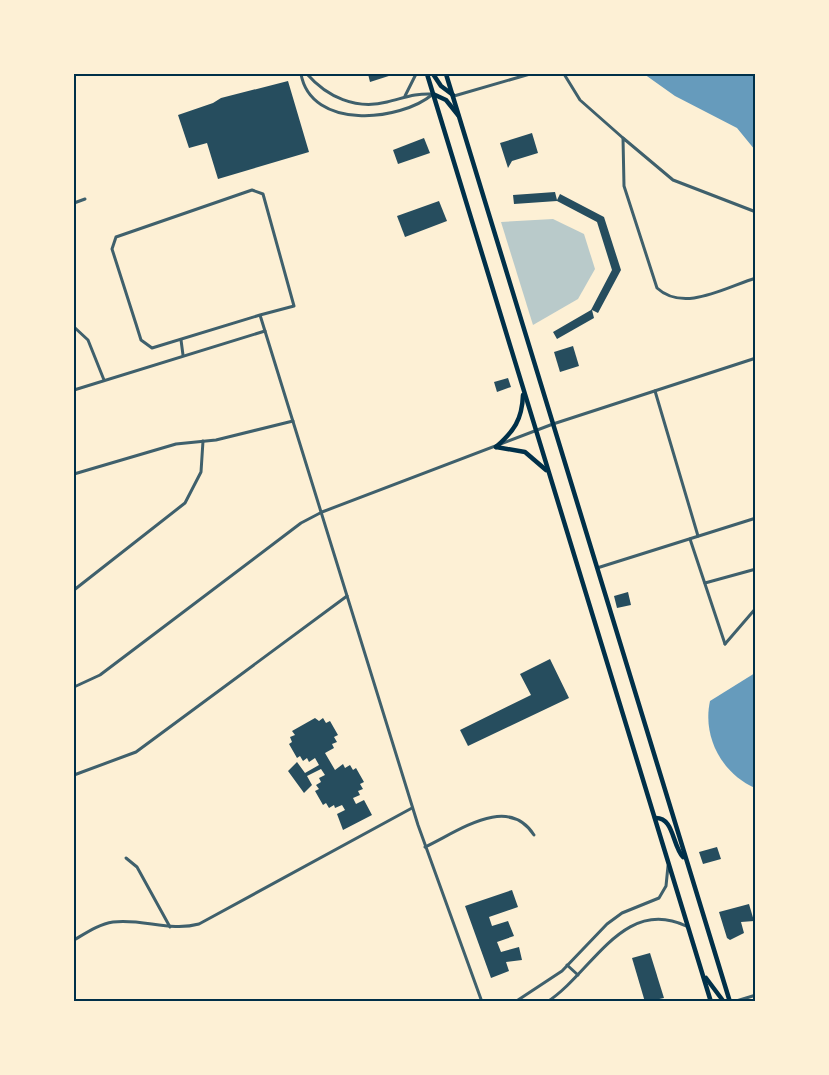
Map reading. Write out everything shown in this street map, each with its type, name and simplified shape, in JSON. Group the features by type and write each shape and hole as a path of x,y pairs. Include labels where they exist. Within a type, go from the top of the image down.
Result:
{"highway":[{"path":"427,74 711,1002"},
{"path":"433,74 441,86 454,96"},
{"path":"446,74 685,859 731,1002"},
{"path":"433,94 446,100 459,117"},
{"path":"496,447 517,426 522,413 523,390"},
{"path":"496,447 525,452 533,456 548,472"},
{"path":"655,818 668,823 676,849 685,859"},
{"path":"703,973 724,1002"}],"street":[{"path":"301,74 304,84 319,100 333,109 359,117 397,112 421,104 433,94"},
{"path":"307,74 328,94 352,102 375,104 417,93 433,94"},
{"path":"404,97 417,74"},
{"path":"454,96 530,74"},
{"path":"564,74 580,100 674,180 756,212"},
{"path":"623,138 622,172 626,195 657,288 668,296 684,300 756,278"},
{"path":"252,190 264,194 294,306 260,315 152,348 141,340 112,249 116,237 252,190"},
{"path":"74,203 85,199"},
{"path":"260,315 412,808 482,1002"},
{"path":"74,327 88,340 104,381"},
{"path":"74,390 265,331"},
{"path":"181,340 183,355"},
{"path":"74,687 99,675 301,523 322,512 553,424 756,358"},
{"path":"655,391 698,537"},
{"path":"74,474 176,444 227,438 294,421"},
{"path":"74,590 185,503 195,489 201,472 203,441"},
{"path":"597,568 756,518"},
{"path":"690,539 725,644 756,608"},
{"path":"705,584 756,569"},
{"path":"74,776 136,752 347,596"},
{"path":"74,938 113,922 145,922 170,927 199,924 220,915 412,808"},
{"path":"425,847 483,820 500,816 518,818 528,825 534,835"},
{"path":"126,858 137,867 170,927"},
{"path":"515,1002 567,965 604,926 622,913 659,898 666,886 669,861"},
{"path":"547,1002 578,975 617,934 642,921 663,917 688,927"},
{"path":"567,965 578,975"},
{"path":"731,1002 756,995"}],"shaded area":[{"path":"553,219 584,234 595,269 578,299 533,325 501,222"}],"water":[{"path":"644,74 755,74 755,150 737,128 675,96"},
{"path":"755,673 755,788 733,774 725,764 712,741 708,715 710,701"}],"building":[{"path":"368,74 395,74 370,82"},
{"path":"288,81 309,152 218,179 207,143 189,148 178,115 221,98"},
{"path":"532,133 538,153 512,161 508,168 500,143"},
{"path":"424,138 430,153 398,164 393,150"},
{"path":"555,192 557,200 560,194 604,217 621,270 598,313 592,310 594,318 557,339 553,332 591,310 612,270 597,222 557,201 514,204 513,195"},
{"path":"439,201 447,221 405,237 397,216"},
{"path":"573,346 579,366 560,372 554,352"},
{"path":"508,378 511,387 497,392 494,382"},
{"path":"628,592 631,605 617,608 614,596"},
{"path":"550,659 569,698 468,746 460,730 531,695 520,674"},
{"path":"315,718 319,721 323,718 326,723 330,721 338,735 334,737 337,742 332,744 334,748 325,753 335,770 343,764 345,768 350,765 353,770 356,768 364,782 360,784 363,789 358,791 360,795 353,798 356,804 364,800 372,815 343,830 337,814 345,810 342,805 329,808 326,803 323,805 315,791 319,789 316,785 321,782 319,778 325,775 321,769 307,776 312,785 304,793 288,771 297,762 305,773 319,765 315,758 309,762 307,758 303,761 300,756 297,758 289,744 292,742 290,737 295,735 292,731"},
{"path":"717,847 721,859 703,864 699,852"},
{"path":"512,890 518,907 489,917 492,926 508,921 514,936 497,942 501,952 519,947 522,960 506,962 509,971 491,978 465,906"},
{"path":"749,904 754,921 741,922 744,933 730,940 727,938 719,912"},
{"path":"650,953 664,998 645,1002 632,958"}]}
